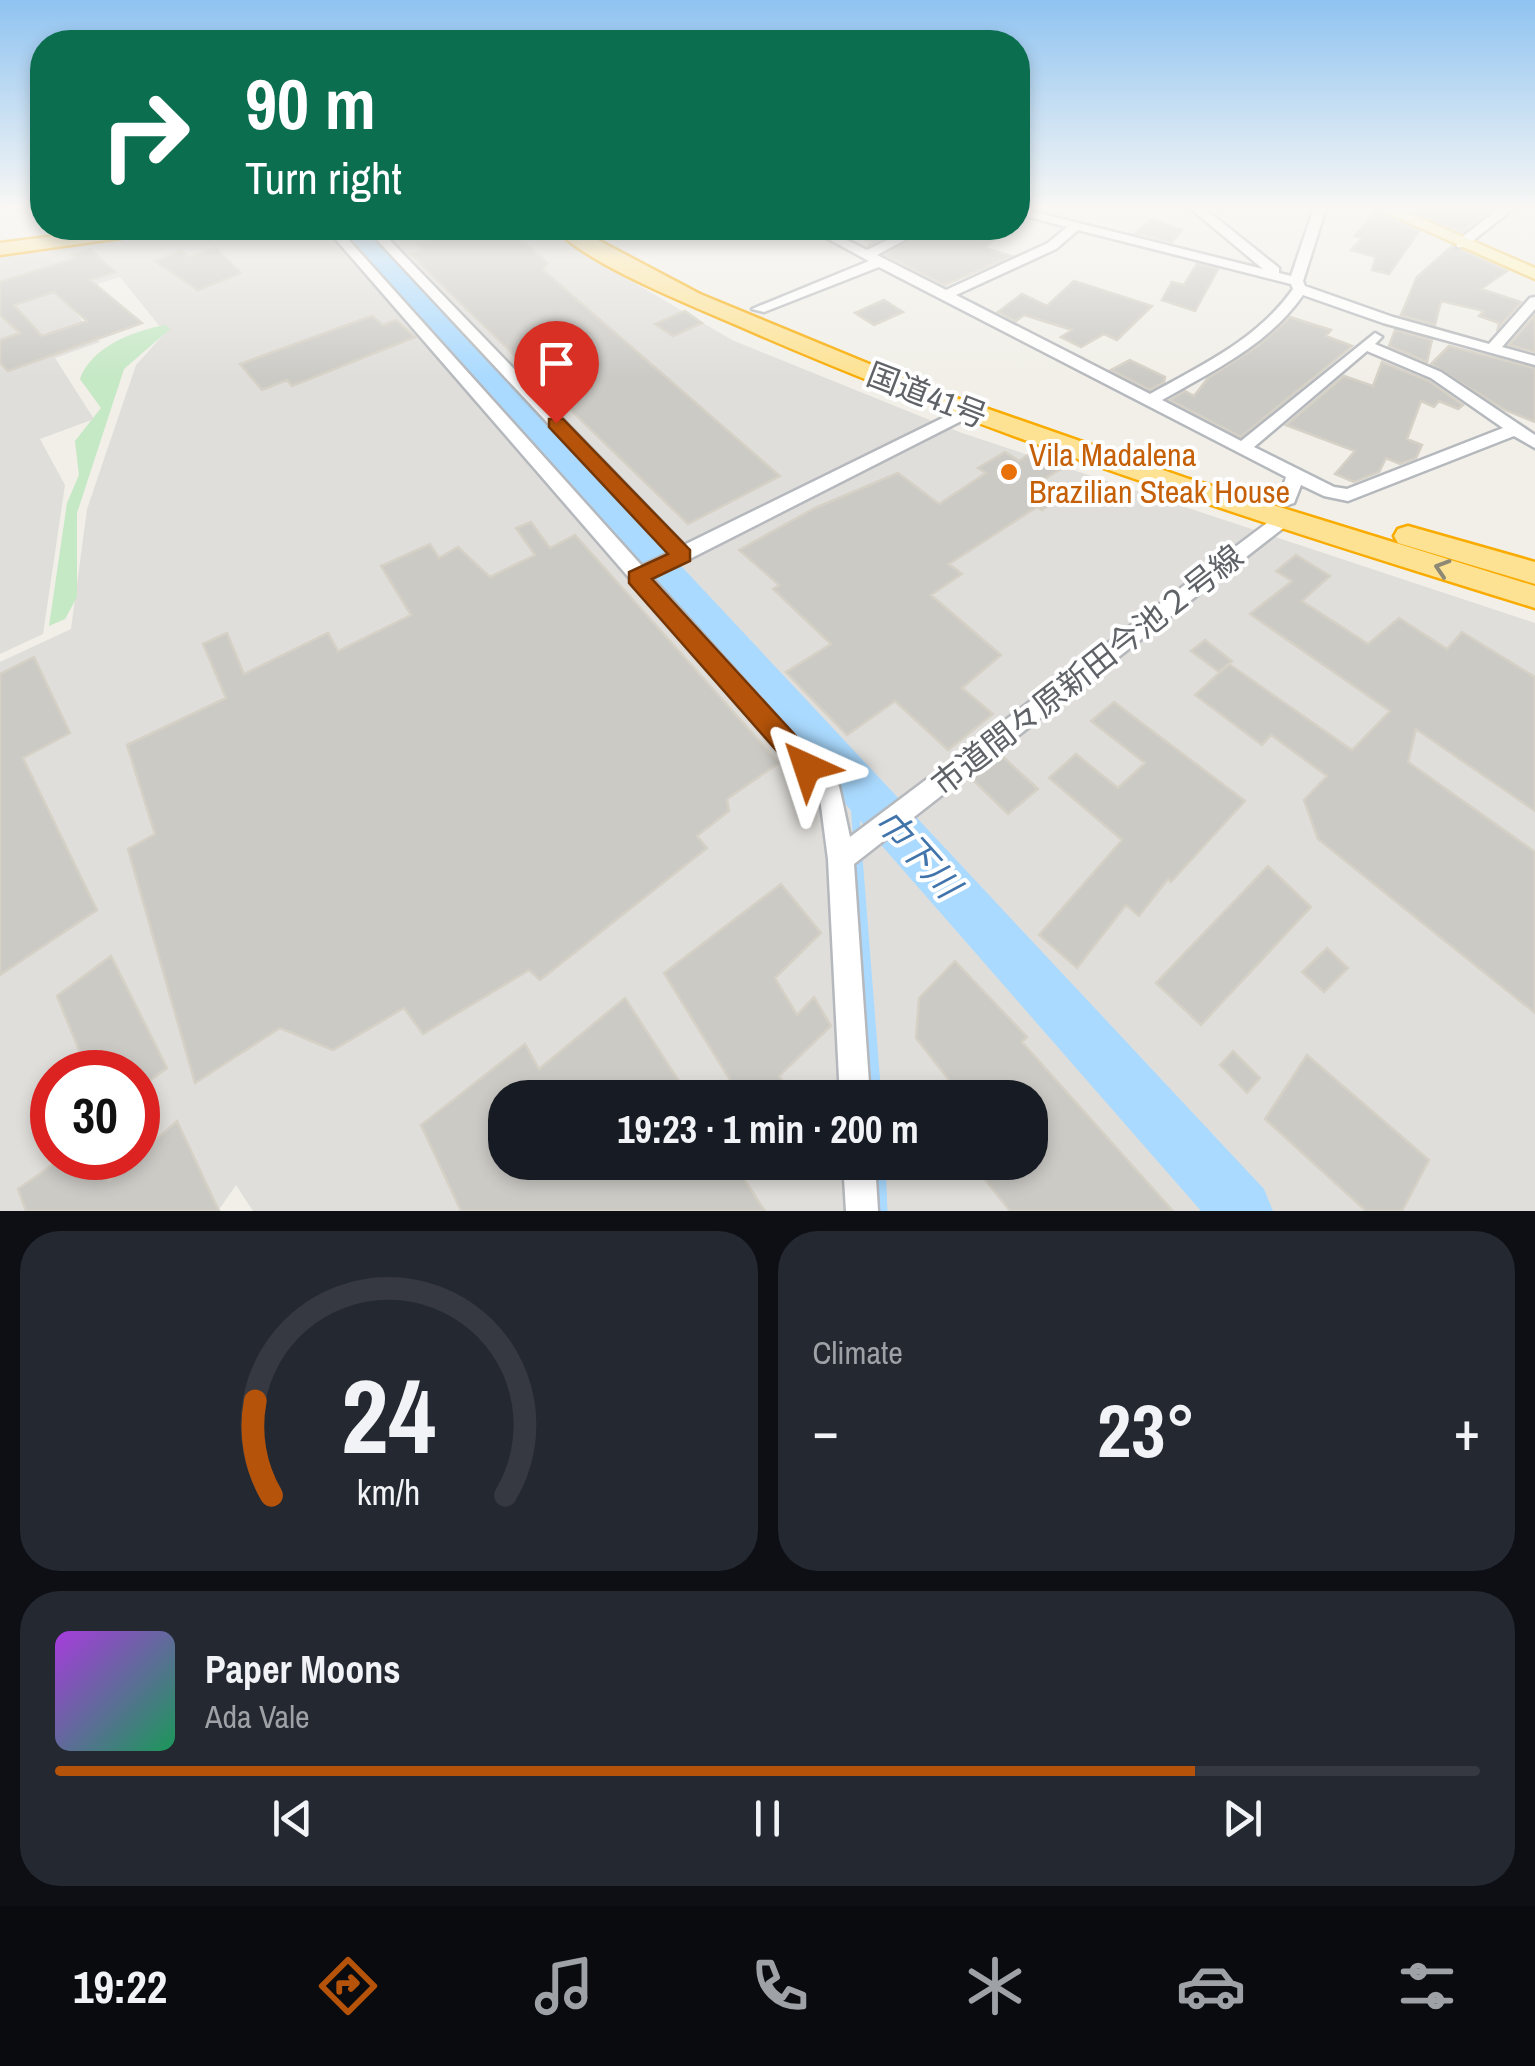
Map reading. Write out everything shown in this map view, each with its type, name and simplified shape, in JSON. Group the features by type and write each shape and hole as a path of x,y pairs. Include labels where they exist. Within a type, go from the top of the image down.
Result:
{"highway":[{"name":"国道41号","path":"627,265 728,313 969,411 1289,497 1535,598"},
{"name":"国道41号","path":"672,265 759,309 959,390 1535,574"}],"main road":[{"path":"1512,265 1535,274"}],"street":[{"path":"364,265 831,794 840,859 854,1080"},
{"path":"407,265 682,556"},
{"path":"759,309 858,265"},
{"path":"886,265 1243,448 1289,497 1348,495 1514,430"},
{"path":"946,296 1013,265"},
{"path":"1224,265 1292,282 1388,320 1535,361"},
{"path":"1269,265 1292,282"},
{"path":"1150,400 1236,349 1288,310 1299,265"},
{"path":"1492,348 1535,301"},
{"path":"1243,448 1367,346 1388,320"},
{"path":"1367,346 1436,375 1535,443"},
{"path":"637,577 969,411"},
{"name":"市道間々原新田今池２号線","path":"840,859 1289,497"},
{"path":"860,1180 862,1211"}],"shaded area":[{"path":"0,265 603,265 732,340 962,433 1535,623 1535,1211 253,1211 236,1185 218,1211 0,1211 0,662 71,629 87,509 136,365 165,333 120,277 61,295 100,342 55,358 94,419 40,439 65,485 43,634 0,654"}],"green space":[{"path":"165,325 170,329 124,369 77,513 77,597 65,619 49,626 67,503 79,475 75,441 101,408 80,379 103,349 127,336"}],"building":[{"path":"55,265 107,265 115,272 90,280 142,323 8,371 0,363 0,340 20,333 0,315 0,282","holes":["54,292 87,321 42,336 14,305"]},
{"path":"160,265 233,265 241,273 198,290"},
{"path":"421,265 547,265 543,270 780,476 688,524"},
{"path":"904,265 992,265 945,285"},
{"path":"1197,265 1218,269 1195,311 1162,300 1172,282 1184,285"},
{"path":"1374,265 1396,265 1389,274 1372,270"},
{"path":"1431,265 1493,265 1507,271 1481,289 1521,302 1498,328 1499,323 1479,316 1484,311 1441,301 1435,325 1401,315 1417,277"},
{"path":"1074,281 1152,306 1117,340 1104,334 1081,347 1061,337 1072,330 1024,315 1016,321 998,312 1022,294 1047,306"},
{"path":"884,300 903,312 874,325 855,313"},
{"path":"685,311 702,323 673,336 655,324"},
{"path":"1535,315 1535,352 1509,345"},
{"path":"372,316 383,325 396,320 415,337 292,386 287,380 262,390 240,364"},
{"path":"1290,317 1331,330 1326,336 1352,346 1241,437 1170,400 1185,391 1194,396 1208,378 1259,345"},
{"path":"1395,330 1432,340 1427,362 1389,346"},
{"path":"1449,346 1535,368 1535,422 1505,410 1431,364"},
{"path":"1130,360 1165,377 1164,382 1150,390 1111,370"},
{"path":"1382,362 1429,381 1463,405 1458,409 1439,401 1434,407 1421,401 1407,439 1422,445 1416,458 1400,464 1386,458 1379,472 1354,482 1335,474 1355,451 1286,425 1344,376 1373,386"},
{"path":"1005,452 1019,461 1031,453 1059,470 1043,480 1065,494 1042,510 1037,507 949,564 962,574 931,595 1001,655 962,688 993,714 948,750 895,701 847,735 786,672 831,644 773,589 779,585 739,550 815,508 898,473 939,504 986,473 978,468"},
{"path":"531,522 550,548 575,535 779,763 727,799 729,811 697,836 707,848 540,980 529,970 423,1034 404,1008 333,1050 280,1028 195,1083 128,849 155,834 127,745 226,698 203,644 227,633 244,674 328,633 338,651 411,615 381,566 430,544 439,558 458,547 490,577 535,555 516,528"},
{"path":"1296,555 1330,576 1302,601 1368,644 1399,618 1447,649 1462,632 1535,677 1535,811 1416,729 1408,762 1535,852 1535,1013 1318,839 1304,800 1327,776 1271,735 1262,745 1195,695 1229,664 1352,750 1390,711 1250,614 1292,581 1276,571"},
{"path":"1205,640 1232,661 1219,672 1191,651"},
{"path":"34,657 70,733 23,758 97,910 0,975 0,674"},
{"path":"1114,702 1245,801 1171,882 1168,879 1139,916 1126,905 1077,968 1039,935 1122,840 1049,778 1076,754 1118,788 1145,763 1091,721"},
{"path":"1001,755 1038,789 1008,814 971,778"},
{"path":"1268,866 1311,907 1201,1025 1156,983"},
{"path":"781,884 821,933 775,978 797,1015 814,997 831,1026 779,1076 782,1080 730,1080 664,973"},
{"path":"1327,948 1348,968 1324,992 1302,972"},
{"path":"111,956 158,1050 79,1050 57,996"},
{"path":"955,961 1027,1037 1022,1042 1173,1211 1010,1211 985,1180 1048,1180 1048,1080 949,1080 916,1038 919,998"},
{"path":"625,998 678,1080 488,1080 488,1180 745,1180 765,1211 461,1211 421,1125 525,1044 539,1069"},
{"path":"1233,1051 1260,1078 1247,1093 1220,1065"},
{"path":"160,1054 167,1068 160,1073"},
{"path":"1307,1055 1429,1160 1402,1211 1366,1211 1265,1119"},
{"path":"177,1121 219,1211 26,1211 18,1189 31,1180 160,1180 160,1136"}],"waterway":[{"name":"巾下川","path":"386,265 1242,1211"},
{"path":"853,784 857,837"},
{"path":"858,857 876,1080"},
{"path":"882,1180 883,1211"}],"place":[{"name":"Vila Madalena Brazilian Steak House","path":"1009,472"}],"route":[{"path":"556,423 682,556 637,577 807,767"}]}
